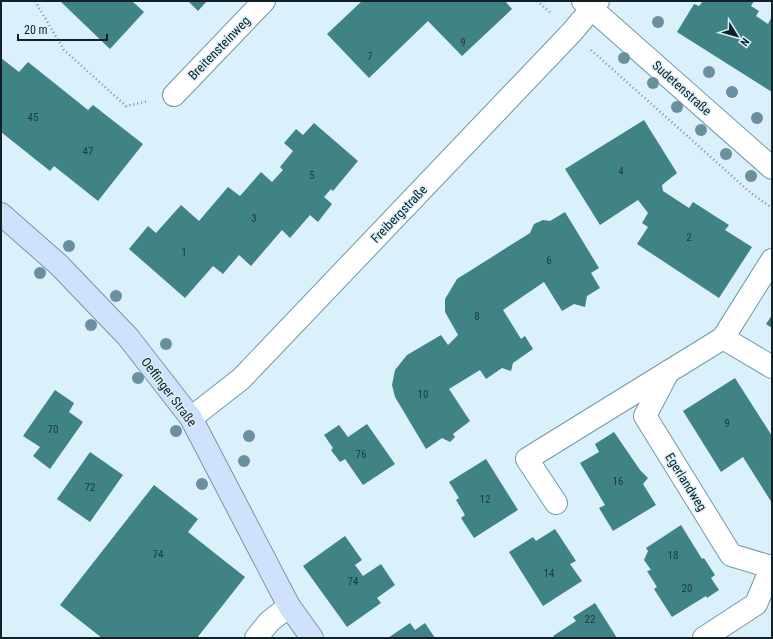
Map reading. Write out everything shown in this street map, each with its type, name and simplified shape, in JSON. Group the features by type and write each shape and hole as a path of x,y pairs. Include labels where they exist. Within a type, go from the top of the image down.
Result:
{"street":[{"name":"Breitensteinweg","path":"174,95 264,1"},
{"name":"Freibergstraße","path":"191,418 241,379 572,32 591,4"},
{"name":"Sudetenstraße","path":"591,4 772,168"},
{"name":"Oeffinger Straße","path":"1,214 59,265 128,338 191,418 289,606 312,638"},
{"path":"556,503 527,459 723,338 772,260"},
{"path":"723,338 772,367"},
{"name":"Egerlandweg","path":"668,372 645,416 731,555 771,566 756,604 704,638"},
{"path":"256,638 269,622 289,606"}],"path":[{"path":"35,1 64,50 126,106 174,95"},
{"path":"537,1 751,193 772,208"}],"building":[{"path":"60,1 132,1 144,12 110,49"},
{"path":"188,1 207,1 198,11"},
{"path":"362,1 505,1 512,9 462,56 428,21 369,78 327,34"},
{"path":"703,1 754,1 751,6 759,11 756,16 768,24 771,18 772,19 772,92 677,32 694,4 699,6"},
{"path":"1,58 19,72 28,62 88,110 93,105 143,144 98,201 54,166 50,171 1,132"},
{"path":"644,120 677,173 662,185 663,191 689,208 693,202 729,225 725,230 752,247 719,298 637,244 648,227 642,223 648,213 638,200 600,225 565,169"},
{"path":"314,123 358,161 333,191 331,189 324,197 332,204 318,222 310,215 290,238 282,230 251,266 239,255 223,274 213,266 185,298 129,249 148,226 156,233 181,205 199,221 228,187 240,196 261,172 272,182 283,170 280,167 293,151 284,143 296,129 303,135"},
{"path":"565,212 599,268 591,273 600,288 587,296 585,307 574,304 562,311 544,282 503,310 521,339 525,336 533,349 513,363 511,371 502,368 486,379 480,370 449,389 470,421 453,434 455,437 450,442 442,438 426,449 395,397 392,385 395,370 407,355 441,335 448,345 458,335 445,312 445,299 457,279 530,233 534,224 543,220 550,221"},
{"path":"772,315 772,328 766,324"},
{"path":"735,378 772,436 772,503 743,457 721,472 683,411"},
{"path":"55,390 74,403 69,412 83,422 50,469 33,456 40,447 23,436"},
{"path":"367,424 395,464 363,485 345,459 340,462 331,450 333,448 324,435 339,425 348,437"},
{"path":"614,432 640,470 648,478 643,484 656,505 613,531 599,508 605,505 580,463 599,452 595,444"},
{"path":"90,452 123,475 90,522 57,499"},
{"path":"486,459 518,510 474,538 461,518 465,515 456,500 459,498 449,482"},
{"path":"154,485 198,519 188,532 245,577 197,638 102,638 60,605"},
{"path":"681,525 702,559 704,558 715,575 711,578 719,590 707,598 706,596 672,617 654,589 657,587 647,571 651,570 644,560 648,551 646,548"},
{"path":"555,529 576,561 570,564 582,581 543,606 509,552 533,537 536,541"},
{"path":"345,536 362,560 355,565 363,576 381,564 395,585 377,598 381,603 347,627 303,566"},
{"path":"595,603 617,638 554,638 553,636 576,621 573,617"},
{"path":"410,623 415,630 425,623 435,638 388,638"}]}
